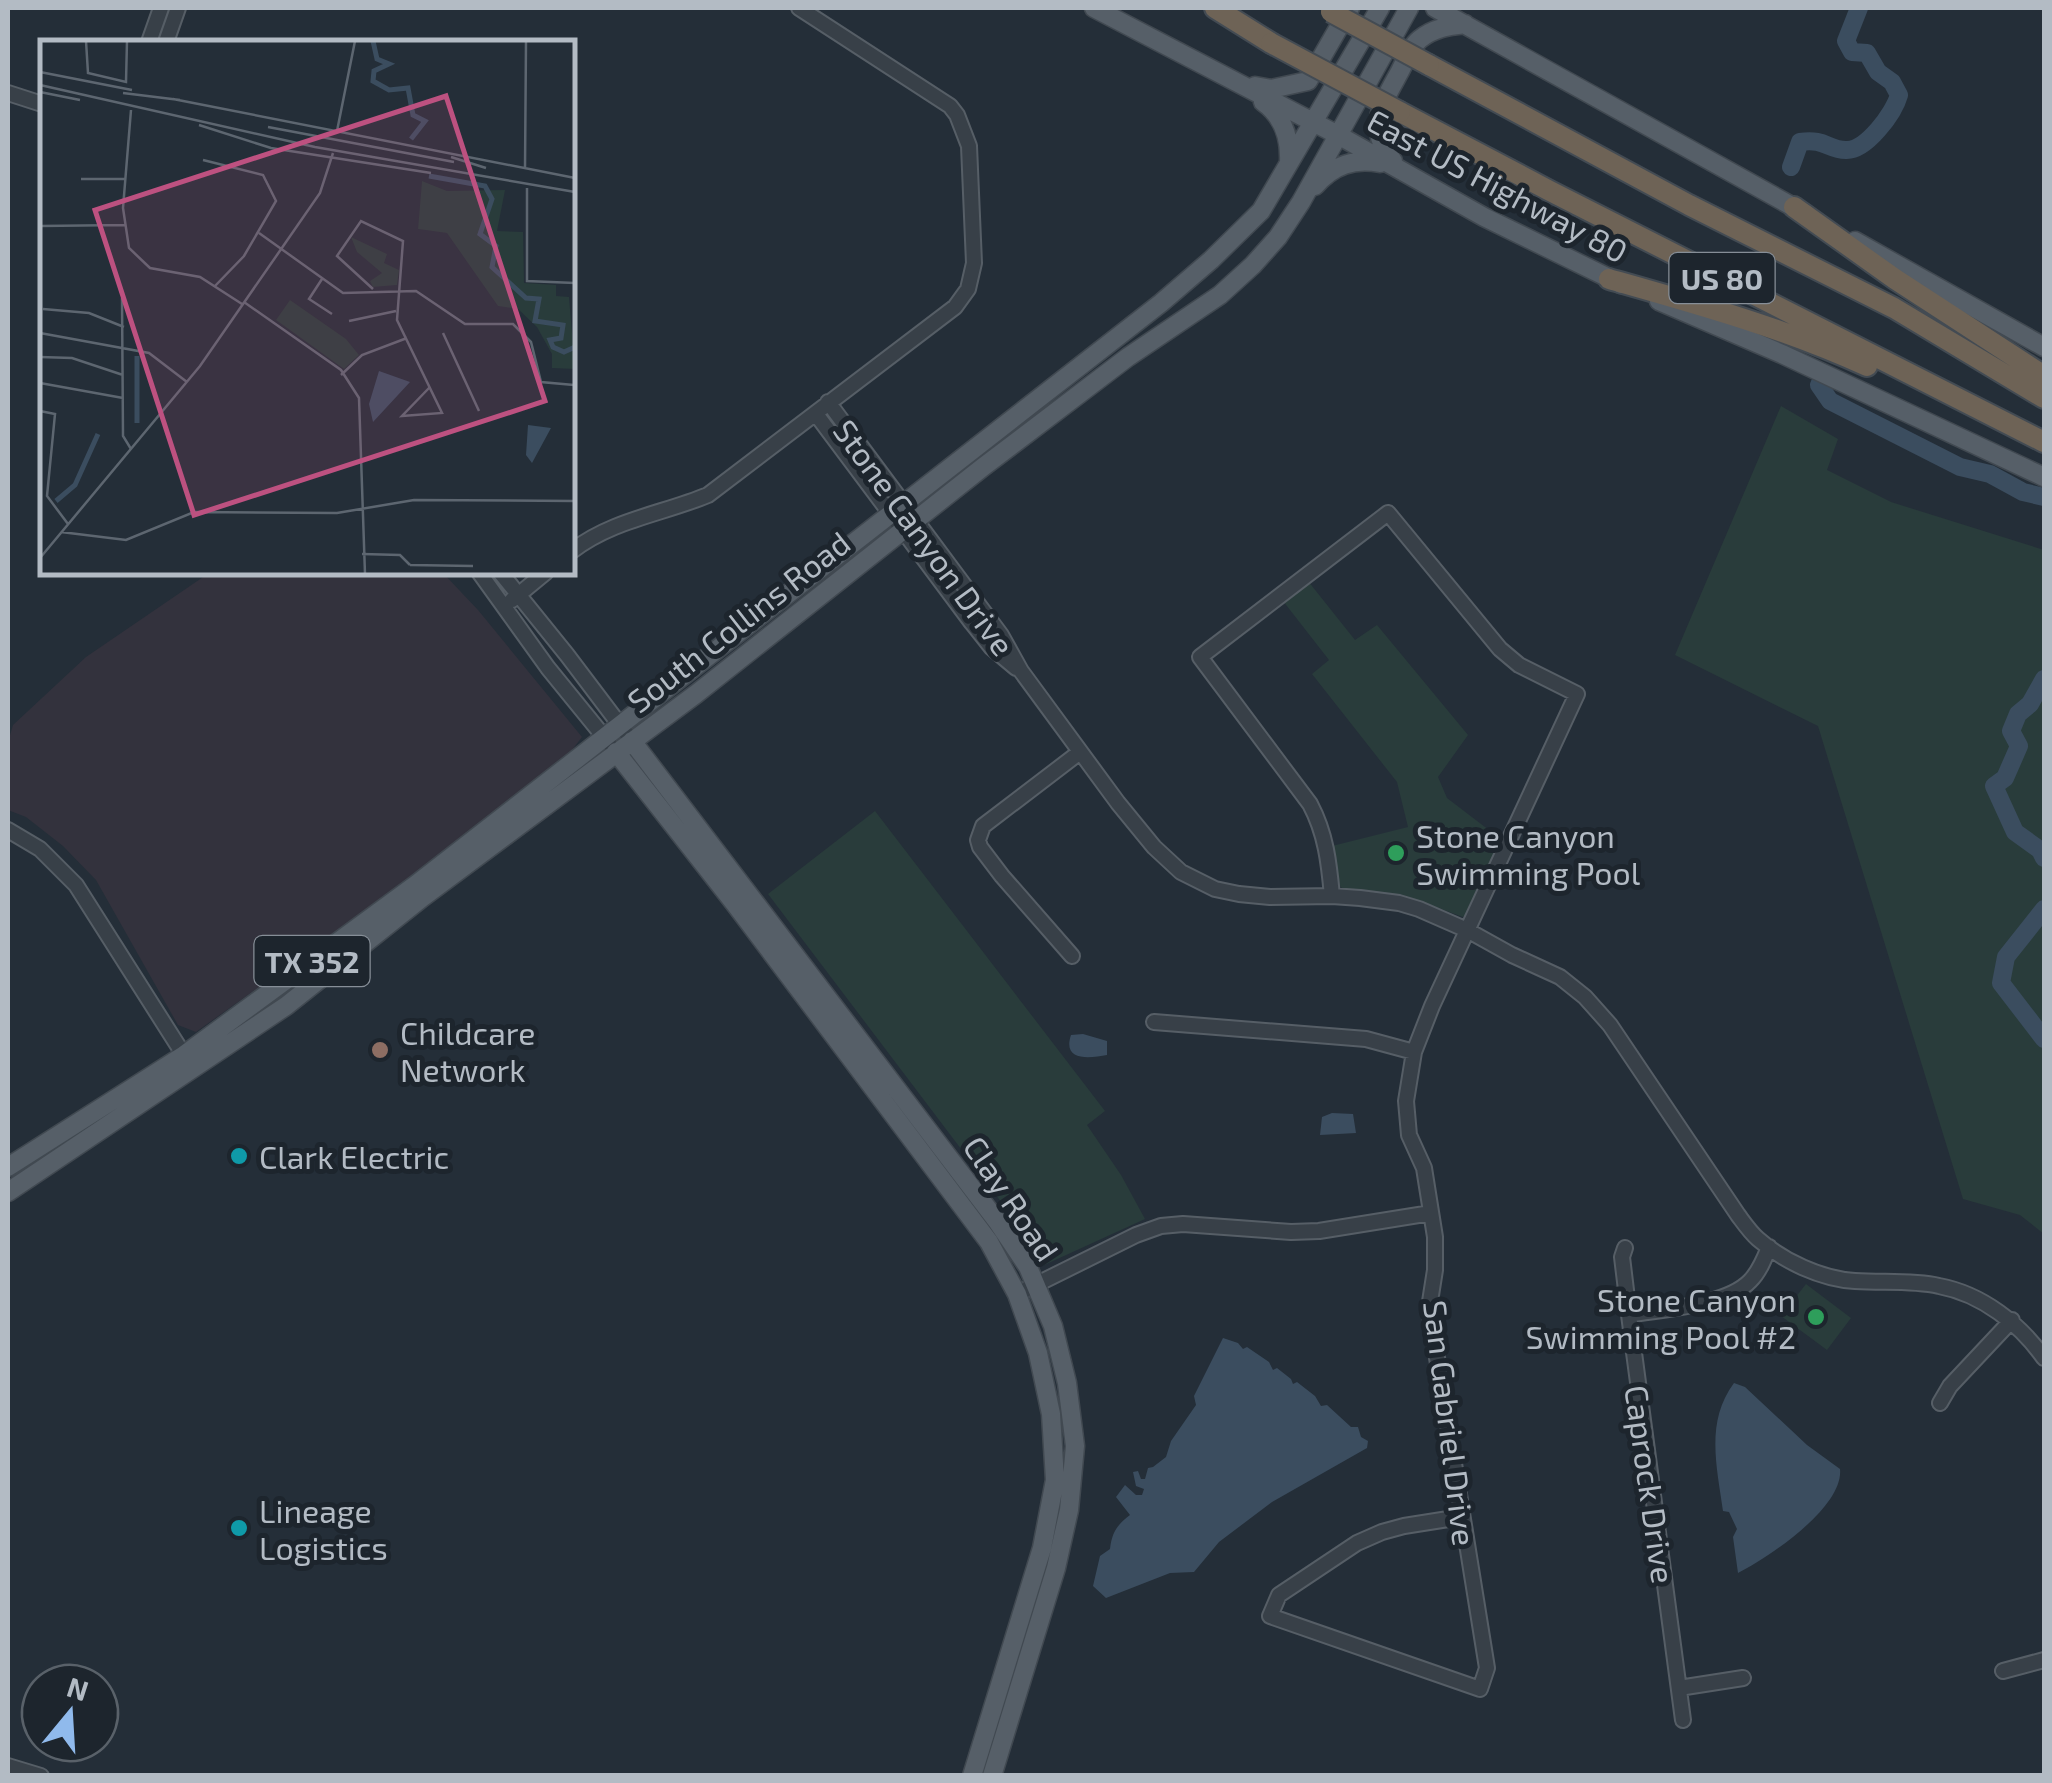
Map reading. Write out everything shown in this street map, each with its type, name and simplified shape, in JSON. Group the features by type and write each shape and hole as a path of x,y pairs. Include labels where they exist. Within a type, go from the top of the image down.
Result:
{"highway":[{"name":"US 80","path":"1215,8 1271,43 1400,112 2044,444"},
{"name":"US 80","path":"1335,9 1428,66 1689,205 1894,308 2044,398"},
{"path":"1794,207 2044,376"},
{"path":"1609,279 1789,334 2044,444"}],"main road":[{"name":"East US Highway 80","path":"1094,8 1313,121 1484,217 1609,279 1782,354 2044,477"},
{"name":"South Collins Road","path":"618,743 620,725 1211,260 1261,211 1380,8"},
{"name":"South Collins Road","path":"8,1167 286,1006 425,887 618,743 696,694 1128,357 1220,295 1278,237 1302,202 1408,8"},
{"path":"1435,8 1460,16 2044,347"},
{"path":"1235,81 1271,89 1308,81 1335,9"},
{"path":"1400,170 1382,148 1377,128 1380,107 1416,42 1460,16"},
{"path":"1235,81 1275,111 1290,140 1289,162"},
{"path":"1302,202 1325,174 1350,161 1376,162 1400,170"},
{"path":"1115,339 1128,357"},
{"name":"Clay Road","path":"618,743 997,1222 1028,1268 1052,1326 1067,1383 1075,1446 1069,1510 1056,1568 992,1776"},
{"name":"Clay Road","path":"618,743 989,1242 1017,1294 1038,1352 1051,1414 1054,1480 1042,1548 972,1776"},
{"name":"South Collins Road","path":"8,1192 188,1062"}],"street":[{"path":"150,40 161,8"},
{"path":"167,40 178,8"},
{"path":"575,550 626,521 708,496 955,306 968,289 974,263 969,146 957,115 950,106 799,8"},
{"path":"8,93 40,103"},
{"name":"Stone Canyon Drive","path":"828,402 896,510"},
{"name":"Stone Canyon Drive","path":"816,414 969,591 1001,635 1021,672 1166,860 1200,882 1238,894 1332,896 1399,903 1433,914 1560,977 1610,1024 1757,1238 1784,1258 1816,1272 1851,1281 1941,1286 1975,1299 2012,1320 2044,1358"},
{"name":"San Gabriel Drive","path":"1332,896 1327,845 1320,822 1200,657 1388,513 1500,649 1519,665 1577,694 1466,930 1414,1052 1406,1100 1409,1135 1424,1168 1431,1213 1435,1270 1428,1308 1487,1668 1480,1689 1270,1616 1279,1595 1357,1544 1404,1526 1461,1516"},
{"name":"Stone Canyon Drive","path":"909,526 955,602 991,647 1021,672"},
{"path":"481,575 548,668 618,743"},
{"path":"503,575 620,725"},
{"path":"504,606 542,575"},
{"path":"955,602 969,591"},
{"path":"1072,956 1002,876 978,840 982,826 1080,752"},
{"path":"8,830 40,849 76,885 188,1062"},
{"path":"1154,1022 1366,1039 1414,1052"},
{"path":"1017,1294 1161,1226 1319,1231 1431,1213"},
{"path":"1628,1315 1720,1299 1736,1292 1759,1270 1770,1247"},
{"name":"Caprock Drive","path":"1626,1248 1622,1257 1628,1315 1683,1720"},
{"path":"1940,1403 1950,1386 2012,1320"},
{"path":"2002,1671 2044,1660"},
{"path":"1679,1688 1743,1678"},
{"path":"8,1766 41,1776"}],"shaded area":[{"path":"206,575 445,575 582,737 572,750 391,893 196,1032 178,1025 96,880 63,846 26,817 8,810 8,742 13,725 86,657"}],"green space":[{"path":"1781,406 1838,439 1827,470 1891,502 2044,550 2044,1234 2020,1215 1963,1199 1818,726 1675,655"},
{"path":"1308,581 1355,640 1377,625 1468,735 1438,777 1447,798 1502,840 1469,912 1463,917 1403,895 1343,889 1338,884 1332,846 1408,827 1397,782 1312,674 1329,660 1283,601"},
{"path":"875,811 1105,1111 1087,1125 1145,1219 1042,1266 1008,1211 768,894"},
{"name":"Stone Canyon Swimming Pool #2","path":"1806,1284 1851,1318 1827,1350 1781,1316"}],"water":[{"path":"1071,1035 1107,1041 1107,1055 1074,1054 1069,1044"},
{"path":"1332,1113 1353,1114 1356,1133 1320,1135 1322,1117"},
{"path":"1223,1338 1243,1349 1247,1347 1269,1362 1273,1370 1277,1368 1293,1384 1297,1382 1315,1396 1321,1406 1327,1405 1351,1427 1358,1427 1361,1437 1368,1441 1367,1448 1272,1502 1219,1542 1194,1572 1170,1573 1106,1598 1093,1586 1100,1556 1110,1549 1116,1529 1130,1515 1116,1497 1125,1485 1136,1495 1142,1495 1144,1489 1136,1486 1133,1472 1138,1471 1141,1479 1145,1479 1148,1468 1166,1457 1171,1441 1196,1405 1194,1396"},
{"path":"1734,1383 1745,1387 1807,1445 1840,1469 1838,1484 1817,1515 1785,1544 1738,1573 1733,1537 1737,1529 1729,1512 1723,1511 1715,1445 1719,1413"}],"waterway":[{"path":"1791,167 1800,142 1854,149 1878,130 1896,103 1899,95 1892,82 1878,72 1867,53 1852,52 1846,41 1859,8"},
{"path":"1819,385 1830,401 1960,467 1990,474 2023,492 2044,497"},
{"path":"2044,679 2030,704 2018,714 2011,731 2019,746 2005,778 1994,786 2015,832 2040,850 2044,858"},
{"path":"2044,909 2006,957 2001,983 2044,1039"}],"place":[{"name":"Stone Canyon Swimming Pool","path":"1396,853"},
{"name":"Childcare Network","path":"380,1050"},
{"name":"Clark Electric","path":"239,1156"},
{"name":"Stone Canyon Swimming Pool #2","path":"1816,1317"},
{"name":"Lineage Logistics","path":"239,1528"}]}
